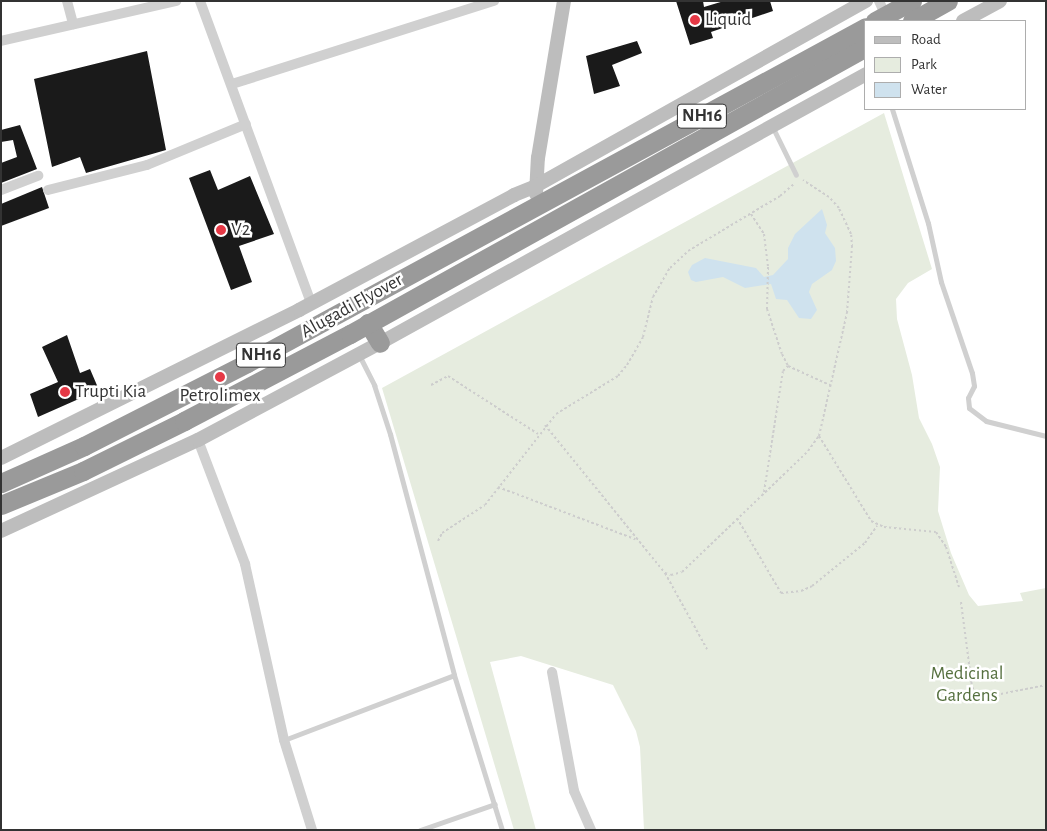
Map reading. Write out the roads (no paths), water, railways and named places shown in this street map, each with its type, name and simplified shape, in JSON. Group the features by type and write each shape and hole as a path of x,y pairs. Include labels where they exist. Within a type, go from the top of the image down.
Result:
{"highway":[{"path":"880,13 912,1"},
{"path":"914,20 948,1"},
{"name":"NH16","path":"536,196 864,27"},
{"name":"NH16","path":"368,323 864,48"},
{"name":"Alugadi Flyover","path":"1,483 84,446 247,363 516,217 536,196"},
{"name":"Alugadi Flyover","path":"1,505 92,467 368,323"},
{"path":"368,323 380,344"}],"street":[{"path":"67,1 73,24"},
{"path":"1,41 176,1"},
{"path":"200,1 312,303"},
{"path":"232,84 494,1"},
{"path":"536,196 564,1"},
{"path":"1,458 312,303 514,195 536,196 866,1"},
{"path":"965,20 1000,1"},
{"path":"1,531 198,440 380,344 773,128 864,75"},
{"path":"48,190 147,165 246,124"},
{"path":"1,190 38,176"},
{"path":"198,440 245,564 284,740 312,830"},
{"path":"552,672 574,791 591,830"}],"lane":[{"path":"892,110 928,223 941,282 972,373 974,386 968,398 969,408 986,421 1046,436"},
{"path":"773,128 796,175"},
{"path":"358,354 374,385 390,434 454,675 502,830"},
{"path":"284,740 454,675"},
{"path":"420,830 495,804"}],"water":[{"path":"822,209 827,225 825,233 835,248 836,261 832,270 812,284 809,292 817,310 811,319 799,318 787,300 776,299 771,284 745,288 723,277 696,282 691,280 688,272 692,265 705,258 756,268 764,277 773,275 788,259 788,248 795,234"}],"place":[{"name":"Liquid","path":"695,20"},
{"name":"V2","path":"221,230"},
{"name":"Petrolimex","path":"220,377"},
{"name":"Trupti Kia","path":"65,392"}],"park label":[{"name":"Medicinal Gardens","path":"967,685"}]}
